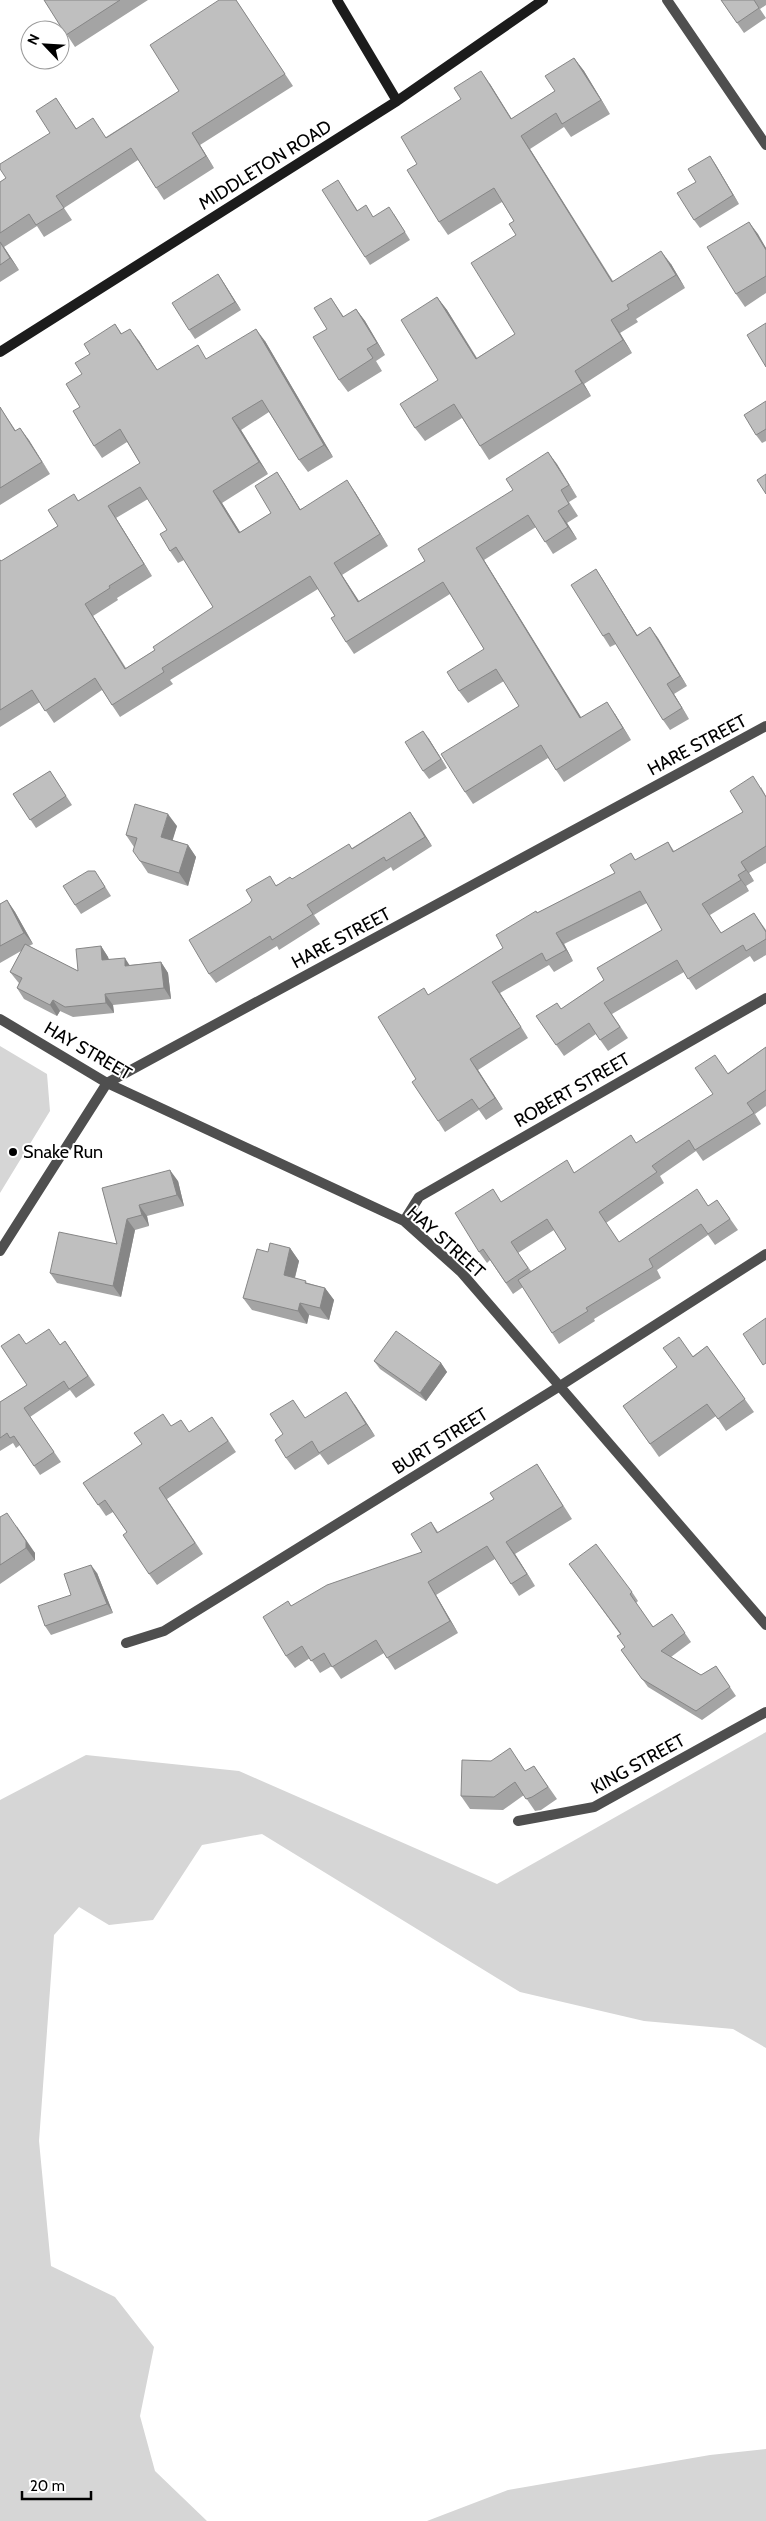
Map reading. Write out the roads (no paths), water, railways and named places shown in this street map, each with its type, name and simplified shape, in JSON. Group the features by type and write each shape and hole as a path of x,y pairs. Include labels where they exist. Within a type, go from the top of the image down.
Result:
{"main road":[{"path":"337,0 398,101"},
{"name":"MIDDLETON ROAD","path":"0,352 398,101 543,0"}],"street":[{"path":"667,0 766,146"},
{"name":"HARE STREET","path":"0,1251 107,1083 766,726"},
{"name":"ROBERT STREET","path":"404,1221 419,1197 766,998"},
{"name":"HAY STREET","path":"0,1019 107,1083 404,1221 461,1272 766,1625"},
{"name":"BURT STREET","path":"126,1643 164,1631 560,1386 766,1254"},
{"name":"KING STREET","path":"518,1821 594,1807 766,1712"}],"place":[{"name":"Snake Run","path":"13,1152"}]}
